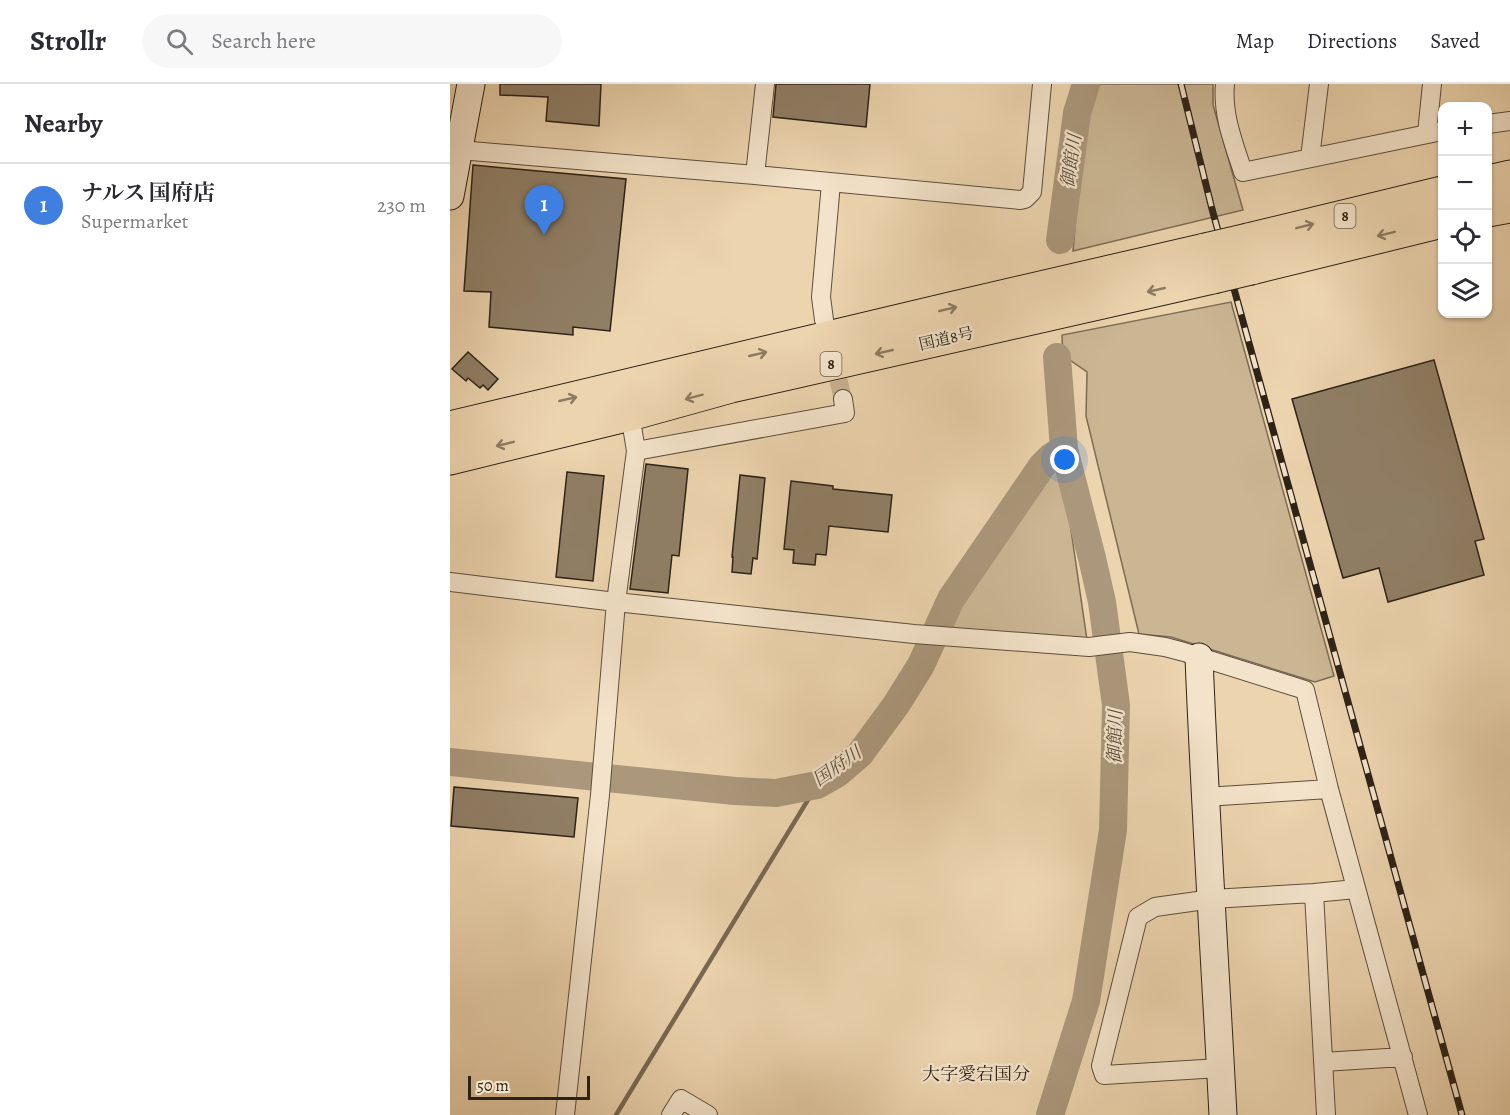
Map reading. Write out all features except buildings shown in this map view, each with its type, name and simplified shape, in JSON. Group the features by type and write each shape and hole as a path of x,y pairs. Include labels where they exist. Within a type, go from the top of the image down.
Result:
{"highway":[{"path":"1492,181 1510,177"},
{"name":"国道8号","path":"450,458 630,414 731,386 1249,254 1438,195"},
{"path":"1492,209 1510,206"},
{"name":"国道8号","path":"1249,254 1438,222"},
{"name":"国道8号","path":"450,428 938,311 1209,264"}],"street":[{"path":"450,196 471,84"},
{"path":"755,175 765,84"},
{"path":"459,150 755,175 1015,201 1025,199 1032,192 1042,84"},
{"path":"1225,84 1229,129 1243,172 1435,132 1432,84"},
{"path":"1310,158 1319,84"},
{"path":"1492,123 1510,121"},
{"path":"824,321 821,297 831,183"},
{"path":"636,451 845,413 843,399"},
{"path":"565,1115 600,795 616,602 636,451 630,414"},
{"path":"450,582 914,634 1089,647 1130,642 1165,647 1305,690 1329,789 1418,1115"},
{"path":"1199,657 1223,1115"},
{"path":"1205,797 1329,789"},
{"path":"1220,1068 1104,1075 1101,1066 1137,916 1155,907 1212,899 1356,889"},
{"path":"1314,893 1326,1115"},
{"path":"1323,1062 1403,1057"},
{"path":"671,1115 681,1099 708,1115"}],"shaded area":[{"path":"1100,84 1213,84 1213,105 1243,210 1073,251 1081,158 1092,95"},
{"path":"1231,302 1334,676 1315,682 1171,637 1139,634 1086,416 1087,372 1071,361 1063,360 1062,335"},
{"path":"1054,469 1062,473 1064,482 1087,640 946,628 1038,481 1046,472"}],"waterway":[{"name":"御館川","path":"1060,240 1077,113 1086,84"},
{"name":"御館川","path":"1050,1115 1086,1001 1113,830 1116,705 1102,602 1064,449 1057,357"},
{"name":"国府川","path":"450,762 735,791 776,793 817,785 838,773 860,754 896,705 921,665 951,599 1042,466 1064,449"},
{"path":"616,1115 817,785"}],"tunnel":[{"path":"832,354 843,399"}],"railway":[{"path":"1181,84 1212,209 1462,1115"}],"place":[{"name":"ナルス 国府店","path":"544,235"}],"district":[{"name":"大字愛宕国分","path":"976,1074"}]}
